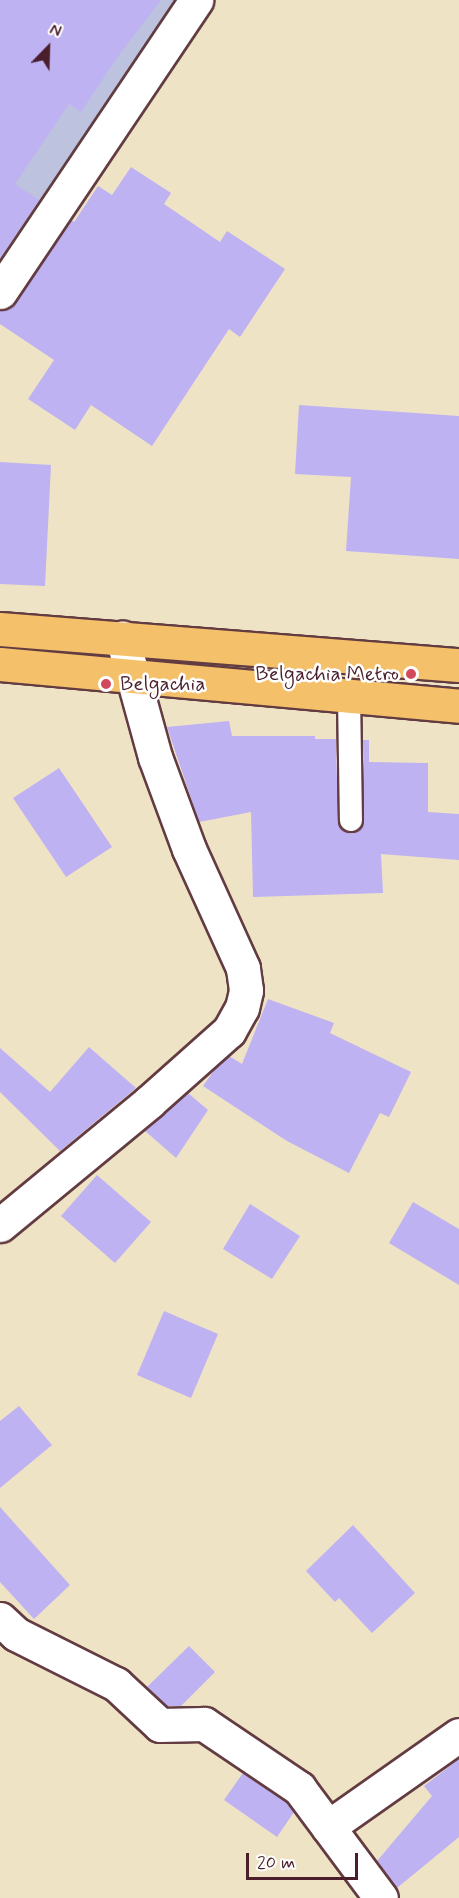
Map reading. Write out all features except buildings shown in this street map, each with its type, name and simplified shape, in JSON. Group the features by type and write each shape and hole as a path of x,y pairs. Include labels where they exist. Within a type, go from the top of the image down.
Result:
{"main road":[{"path":"0,628 459,665"},
{"path":"0,664 459,706"}],"street":[{"path":"0,292 196,0"},
{"path":"0,1225 149,1102 229,1031 242,1008 246,990 243,968 189,849 155,757 122,637"},
{"path":"0,1619 16,1634 116,1683 160,1725 204,1724 299,1788 381,1898"},
{"path":"328,1827 459,1735"}],"lane":[{"path":"349,696 351,820"}],"shaded area":[{"path":"0,0 216,0 0,308"}],"place":[{"name":"Belgachia Metro","path":"411,674"},
{"name":"Belgachia","path":"106,684"}]}
